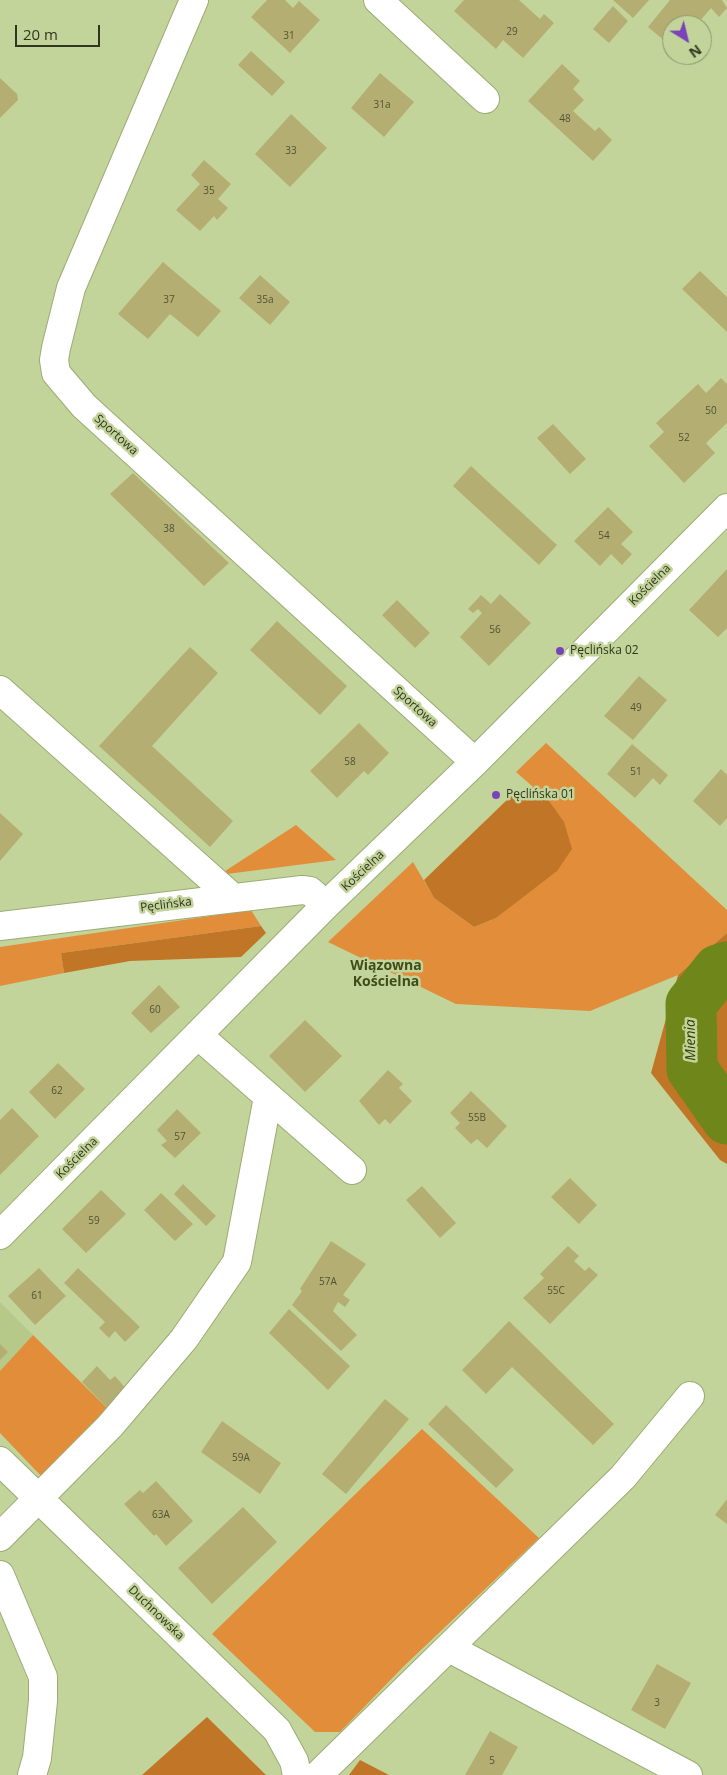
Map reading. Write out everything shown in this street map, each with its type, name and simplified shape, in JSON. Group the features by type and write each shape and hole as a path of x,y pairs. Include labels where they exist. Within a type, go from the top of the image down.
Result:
{"street":[{"name":"Sportowa","path":"194,0 71,288 56,348 54,360 56,373 84,406 475,762"},
{"path":"378,0 485,99"},
{"name":"Kościelna","path":"0,1235 199,1036 326,905 475,762 727,508"},
{"path":"0,690 232,897"},
{"name":"Pęclińska","path":"0,926 302,890 310,891 326,905"},
{"path":"199,1036 352,1170"},
{"path":"0,1537 110,1426 184,1339 237,1262 268,1097"},
{"path":"318,1775 624,1477 690,1396"},
{"name":"Duchnowska","path":"0,1461 277,1730 294,1761 297,1775"},
{"path":"0,1574 43,1677 42,1711 32,1775"},
{"path":"449,1648 688,1775"}],"shaded area":[{"path":"546,743 727,910 727,933 678,975 590,1011 456,1004 328,942 413,862 434,898 474,927 496,918 520,898 549,801 516,772"},
{"path":"532,787 549,801 564,822 572,849 557,871 496,918 474,927 434,898 424,880 512,795"},
{"path":"296,825 336,860 219,875"},
{"path":"251,910 261,926 61,953 64,973 0,986 0,947"},
{"path":"261,926 266,933 241,957 130,961 64,973 61,953"},
{"path":"727,933 727,1164 720,1160 651,1073 678,975"},
{"path":"0,1302 33,1335 0,1371"},
{"path":"33,1335 108,1409 43,1478 0,1433 0,1371"},
{"path":"422,1429 539,1538 404,1666 340,1732 315,1732 212,1634"},
{"path":"207,1717 266,1775 142,1775"},
{"path":"360,1760 389,1775 349,1775"}],"building":[{"path":"267,0 285,0 293,8 299,1 320,20 290,53 251,17"},
{"path":"464,0 519,0 540,19 544,14 554,23 523,58 503,40 496,49 454,11"},
{"path":"613,0 649,0 633,18"},
{"path":"670,0 722,0 727,8 719,17 711,8 705,15 662,15 662,39 648,27"},
{"path":"613,6 628,21 609,43 593,29"},
{"path":"251,51 285,82 272,96 238,65"},
{"path":"562,64 580,81 573,89 584,100 573,111 595,131 599,127 612,140 593,161 528,101"},
{"path":"380,73 414,102 384,137 351,108"},
{"path":"0,78 17,94 18,100 0,118"},
{"path":"291,114 327,148 290,187 255,154"},
{"path":"204,160 231,184 218,199 228,208 217,220 214,216 200,231 176,210 200,184 191,175"},
{"path":"163,262 221,311 198,337 170,314 148,339 118,314"},
{"path":"700,271 727,297 727,332 682,289"},
{"path":"260,275 290,302 270,325 239,298"},
{"path":"721,378 727,384 727,423 706,443 715,453 684,483 649,446 664,432 656,423 698,384 706,393"},
{"path":"553,424 586,459 570,474 537,438"},
{"path":"471,466 557,545 539,565 453,486"},
{"path":"133,473 229,563 204,586 110,494"},
{"path":"608,507 633,532 621,544 632,554 622,565 611,554 600,566 574,541"},
{"path":"727,569 727,628 718,637 689,610"},
{"path":"500,594 531,623 489,666 460,637 482,613 478,609 473,613 468,609 481,595 491,604"},
{"path":"397,600 430,633 415,648 382,615"},
{"path":"277,621 347,686 320,715 250,650"},
{"path":"190,647 218,673 152,746 233,821 210,847 99,746"},
{"path":"639,676 667,700 633,740 604,716"},
{"path":"359,723 389,753 368,775 364,771 337,798 310,771"},
{"path":"632,744 668,775 660,785 653,778 635,798 607,774"},
{"path":"721,769 727,775 727,818 720,826 693,801"},
{"path":"0,813 23,834 0,861"},
{"path":"159,985 180,1007 151,1033 131,1013"},
{"path":"305,1020 342,1056 305,1092 269,1056"},
{"path":"58,1063 85,1089 55,1119 29,1092"},
{"path":"388,1070 403,1084 399,1088 412,1101 390,1124 385,1119 379,1125 359,1101"},
{"path":"471,1091 507,1126 487,1148 477,1139 471,1144 455,1128 460,1123 450,1113"},
{"path":"12,1108 39,1136 0,1175 0,1120"},
{"path":"177,1109 201,1133 175,1158 161,1145 167,1141 157,1130"},
{"path":"570,1178 597,1205 579,1224 551,1197"},
{"path":"183,1184 216,1216 206,1226 174,1194"},
{"path":"422,1186 456,1223 440,1238 406,1200"},
{"path":"101,1190 126,1214 86,1253 62,1229"},
{"path":"161,1193 193,1224 175,1241 144,1210"},
{"path":"331,1241 366,1264 343,1295 350,1300 345,1307 338,1302 333,1311 357,1335 341,1351 292,1305"},
{"path":"568,1246 579,1256 574,1261 585,1271 589,1267 598,1275 550,1324 523,1298 544,1278 540,1274"},
{"path":"39,1268 66,1296 35,1325 8,1296"},
{"path":"78,1268 140,1327 125,1342 115,1331 109,1338 99,1328 105,1322 64,1283"},
{"path":"289,1309 350,1366 328,1390 269,1333"},
{"path":"509,1321 614,1424 593,1445 512,1367 486,1394 462,1370"},
{"path":"0,1344 8,1352 0,1360"},
{"path":"97,1366 110,1380 115,1376 128,1391 108,1409 82,1382"},
{"path":"385,1399 409,1419 346,1494 322,1474"},
{"path":"446,1405 514,1470 496,1488 428,1424"},
{"path":"222,1421 281,1463 260,1494 201,1452"},
{"path":"156,1481 193,1521 166,1546 124,1504 140,1490 143,1493"},
{"path":"727,1499 727,1524 715,1515"},
{"path":"243,1507 277,1542 212,1604 178,1568"},
{"path":"657,1664 691,1683 665,1729 631,1710"},
{"path":"490,1731 518,1747 502,1775 465,1775"}],"waterway":[{"name":"Mienia","path":"727,967 718,970 691,1004 692,1069 727,1119"}],"place":[{"name":"Pęclińska 02","path":"560,651"},
{"name":"Pęclińska 01","path":"496,795"}],"district":[{"name":"Wiązowna Kościelna","path":"386,974"}]}
